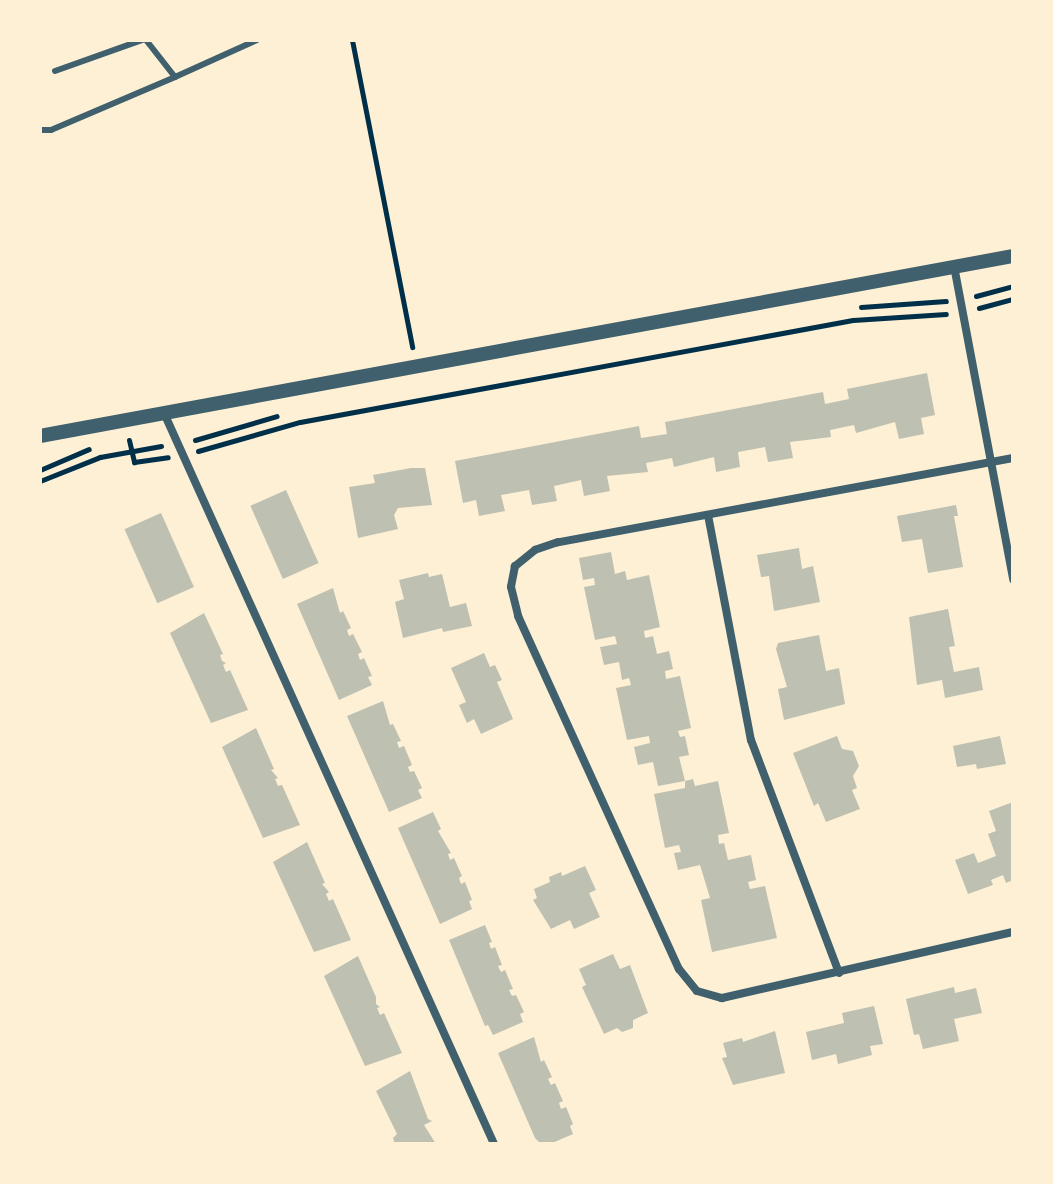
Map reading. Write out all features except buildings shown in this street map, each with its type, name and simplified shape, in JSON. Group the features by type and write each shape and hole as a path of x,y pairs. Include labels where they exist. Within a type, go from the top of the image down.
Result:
{"street":[{"path":"40,436 1013,256"},
{"path":"954,266 1013,579"},
{"path":"164,413 494,1144"},
{"path":"1013,458 558,542 535,550 515,566 511,587 513,600 687,981 707,997 722,998 1013,932"},
{"path":"708,515 751,740 839,973"}],"lane":[{"path":"55,71 144,40 175,77"},
{"path":"40,130 51,130 257,40"}],"path":[{"path":"352,40 412,348"},
{"path":"847,309 913,306 1013,286"},
{"path":"119,442 130,439 134,462 181,455 300,422 853,320 903,319 963,311 1013,299"},
{"path":"40,481 100,457 215,437 283,415"},
{"path":"40,470 97,446"}]}
